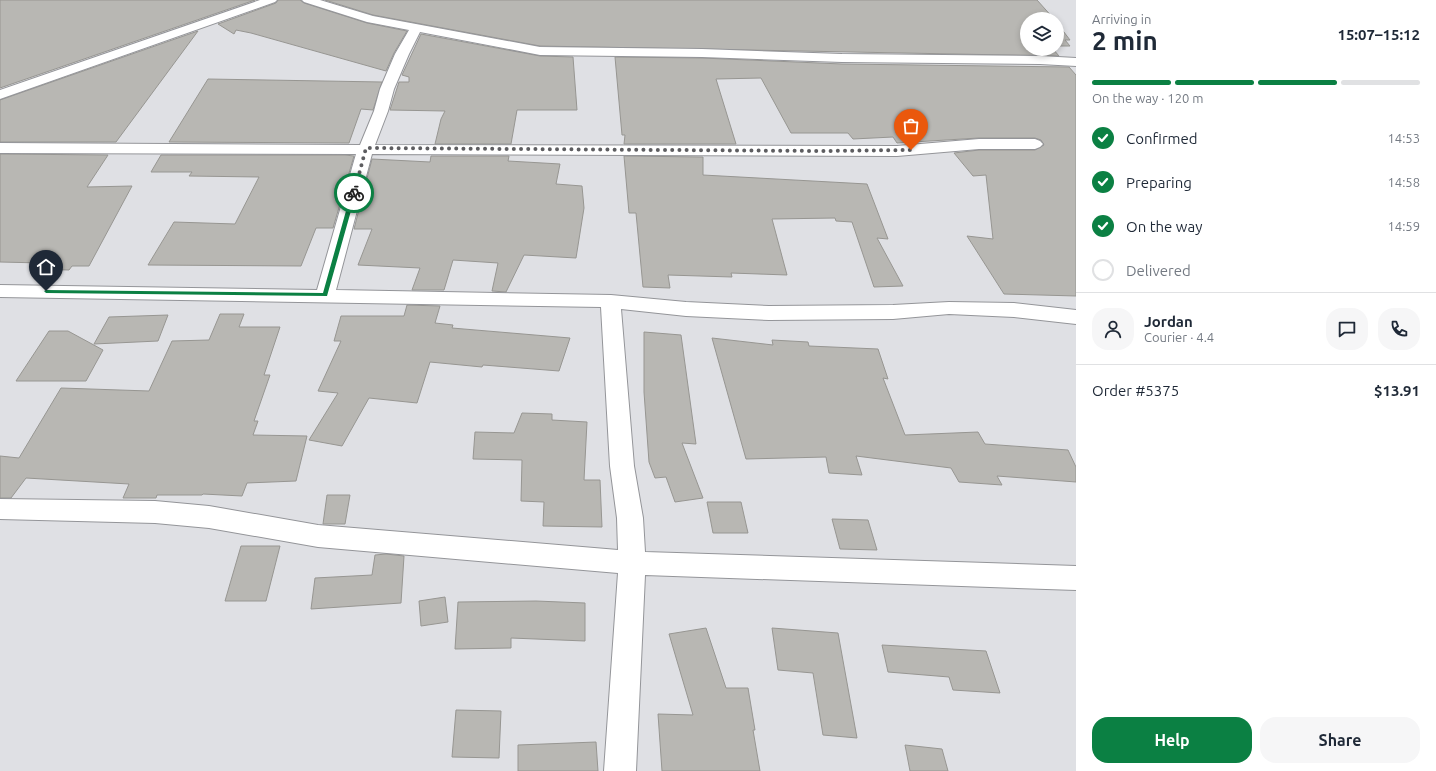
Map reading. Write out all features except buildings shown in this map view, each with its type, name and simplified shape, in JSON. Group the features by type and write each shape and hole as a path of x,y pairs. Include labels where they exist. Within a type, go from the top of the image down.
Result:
{"street":[{"path":"0,95 271,0"},
{"path":"308,0 371,19 540,51 560,53 702,53 842,58 1040,60 1076,62"},
{"path":"325,295 366,148 381,111 387,89 402,54 417,27"},
{"path":"0,148 366,148 882,151 980,144 1035,144"},
{"path":"0,291 325,295 611,301 686,309 769,313 893,312 949,308 1014,310 1076,317"},
{"path":"611,301 622,466 630,518 632,563 620,771"},
{"path":"0,509 155,512 208,517 318,536 632,563 1076,578"}],"way so far":[{"path":"354,193 366,148 821,151 911,150"}],"route":[{"path":"46,291 325,295 354,193"}]}
